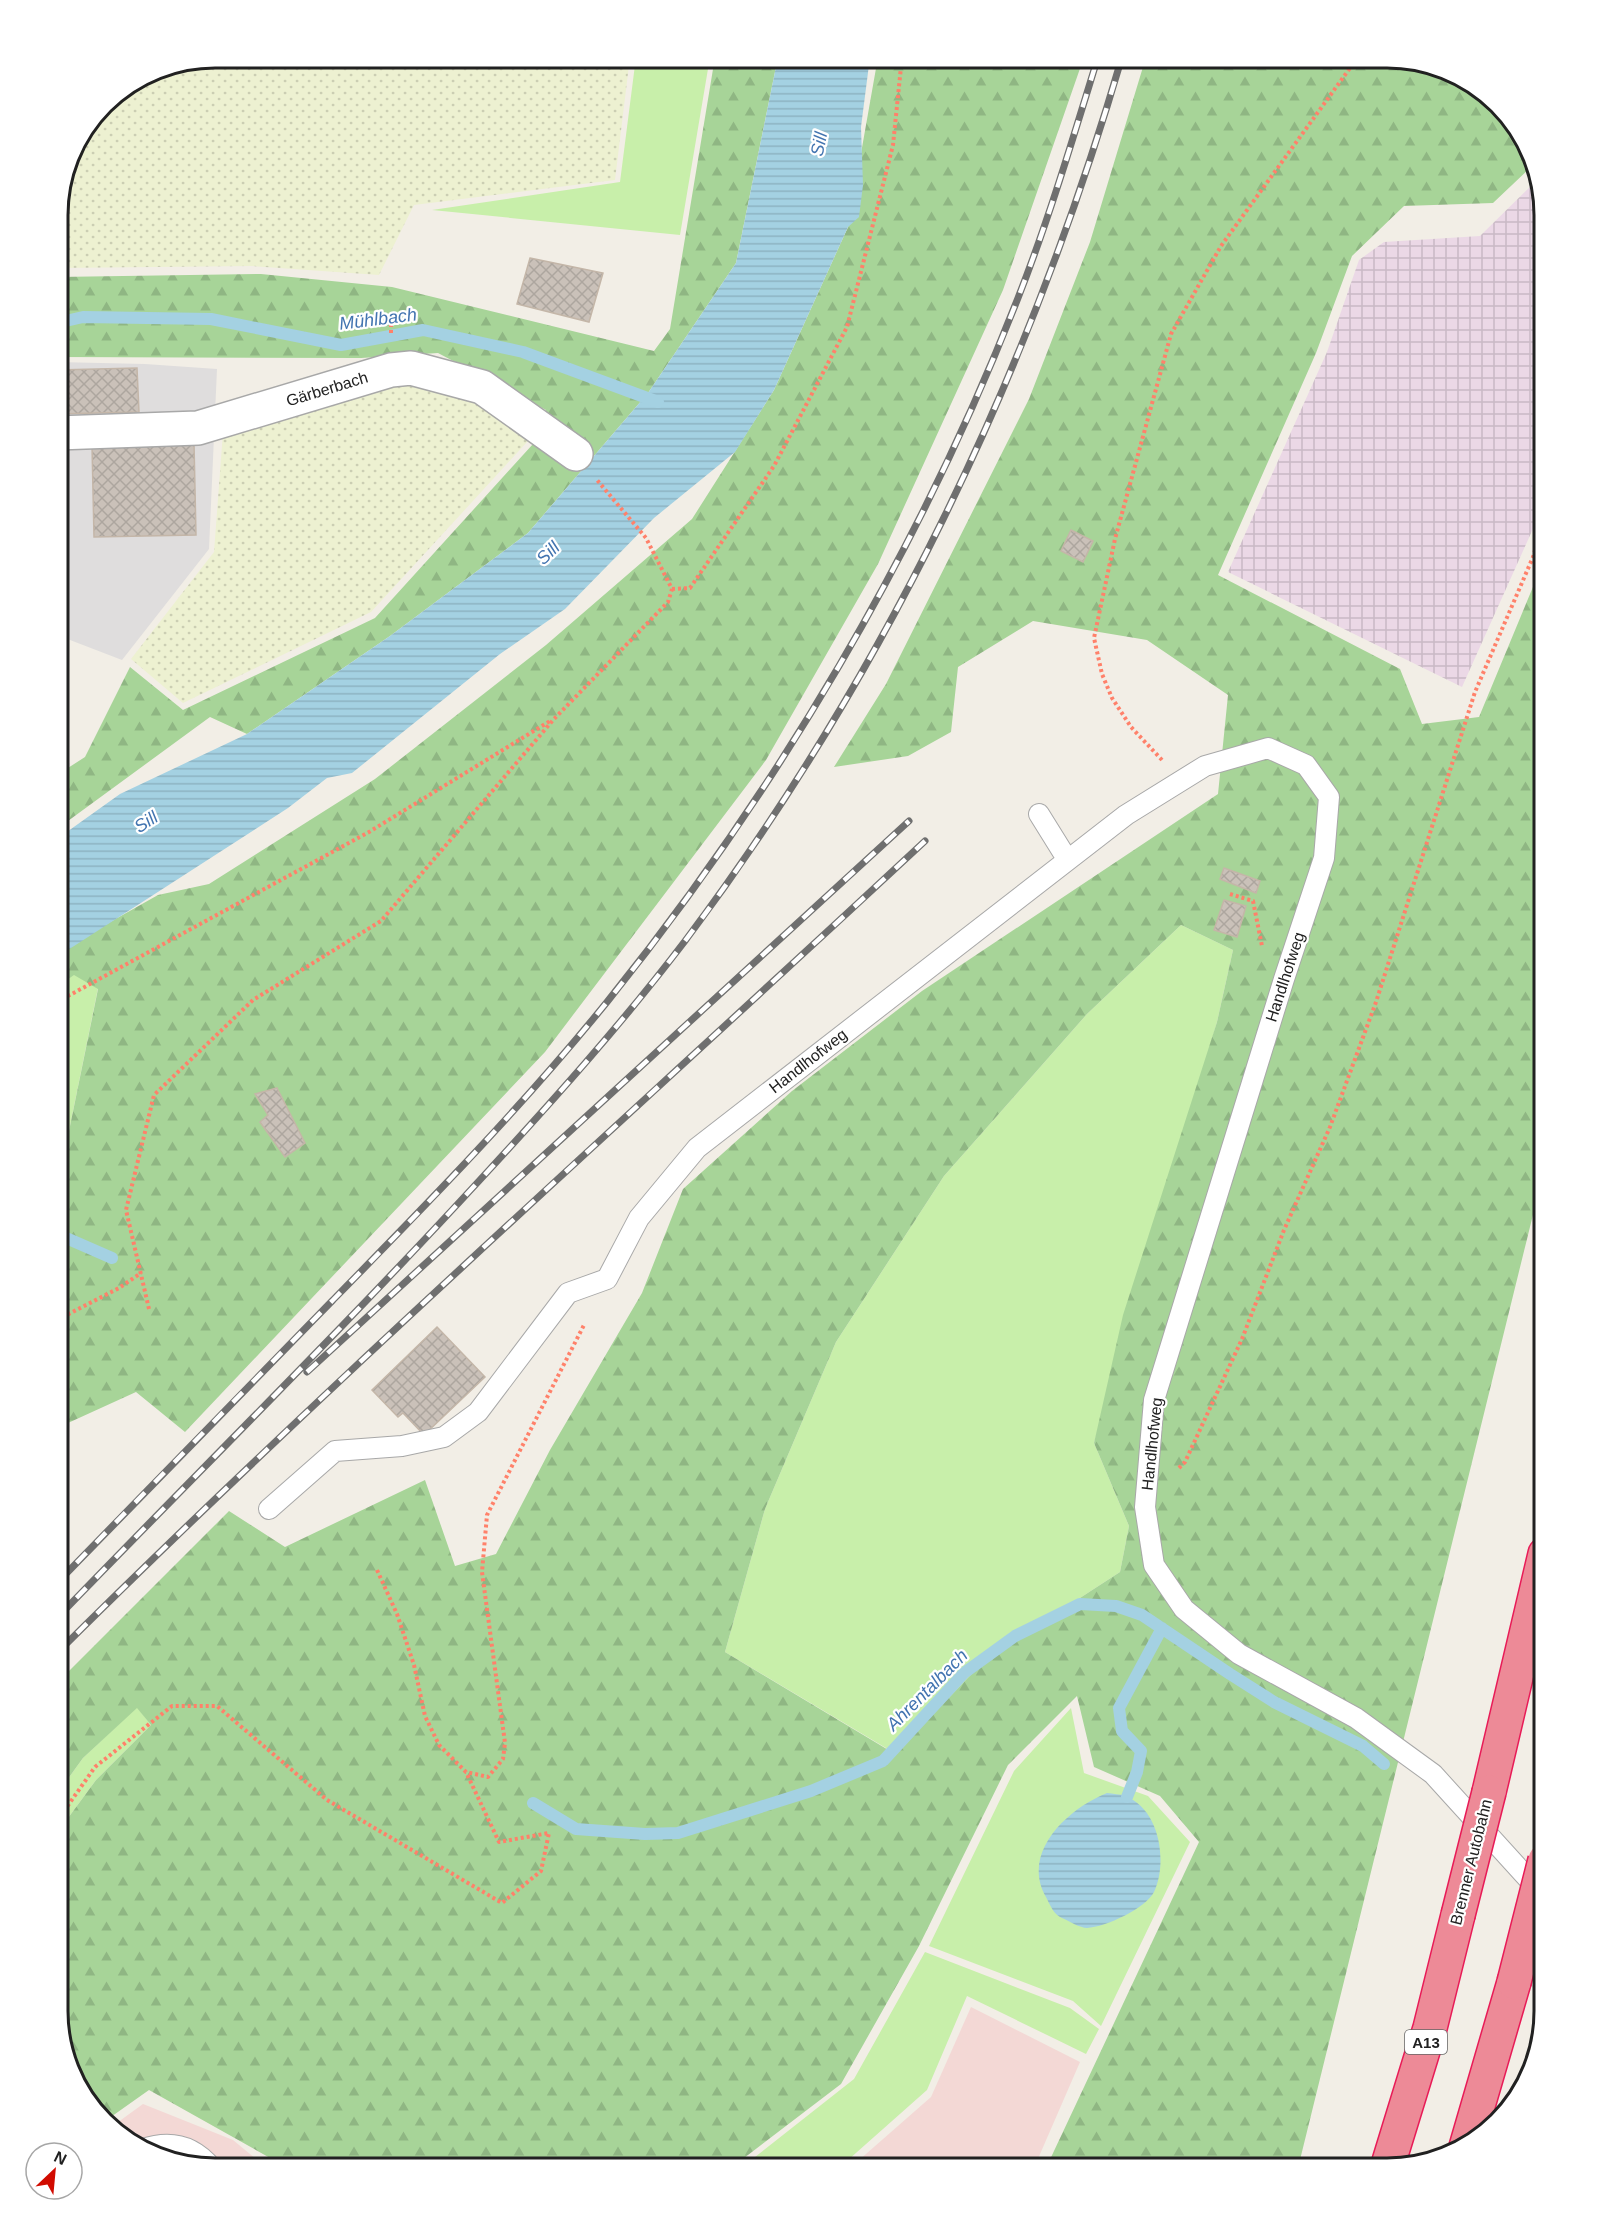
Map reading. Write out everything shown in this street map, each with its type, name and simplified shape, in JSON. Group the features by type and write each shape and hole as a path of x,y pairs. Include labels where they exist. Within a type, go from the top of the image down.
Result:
{"highway":[{"name":"Brenner Autobahn","path":"1391,2158 1430,2028 1534,1601"},
{"path":"1471,2131 1514,1982 1534,1903"}],"street":[{"name":"Gärberbach","path":"68,433 198,428 391,370 411,369 482,387 576,454"}],"lane":[{"name":"Handlhofweg","path":"607,1279 639,1218 697,1148 1126,815 1204,766 1268,748 1305,765 1329,797 1324,858 1284,979 1154,1400 1145,1507 1154,1565 1184,1609 1239,1654 1356,1718 1433,1774 1534,1886"},
{"path":"1039,814 1067,859"},
{"path":"269,1509 335,1451 402,1446 444,1437 478,1412 568,1293 607,1279"},
{"path":"156,2145 184,2146 201,2157"}],"path":[{"path":"672,589 690,588 774,466 847,327 893,145 901,68"},
{"path":"1180,781 1131,727 1112,698 1102,674 1094,638 1115,539 1171,334 1221,246 1350,68"},
{"path":"149,1309 126,1210 154,1095 253,1000 381,921 554,719 668,603 672,589 646,538 576,454"},
{"path":"1145,1507 1185,1462 1242,1339 1284,1230 1330,1127 1376,1002 1475,692 1534,554"},
{"path":"68,996 369,832 554,719"},
{"path":"1230,894 1253,901 1267,974 1284,979"},
{"path":"68,1314 120,1288 141,1274"},
{"path":"466,1772 488,1777 503,1759 505,1743 482,1572 487,1515 607,1279"},
{"path":"68,1805 95,1767 172,1706 217,1706 327,1800 502,1903 541,1871 549,1833 499,1842 466,1772 439,1745 425,1716 414,1665 397,1614 377,1570"}],"shaded area":[{"path":"1531,185 1534,214 1534,527 1462,687 1228,572 1327,352 1359,260 1384,242 1480,236"},
{"path":"68,362 217,369 209,549 122,660 68,639"},
{"path":"971,2007 1080,2062 1038,2158 862,2158 931,2097"},
{"path":"143,2104 233,2140 254,2157 205,2157 176,2153 141,2138 118,2122"}],"green space":[{"path":"205,68 629,68 615,180 414,205 379,275 252,266 68,268 68,205 72,176 87,141 110,110 133,92 167,75"},
{"path":"635,68 708,68 680,235 432,210 620,182"},
{"path":"713,68 776,68 736,263 648,393 528,533 390,636 247,734 210,717 68,821 68,768 85,757 130,667 183,710 375,618 533,444 546,410 438,353 361,358 68,357 68,277 261,274 392,287 654,351 670,329"},
{"path":"876,68 1080,68 1003,290 878,564 766,760 545,1052 185,1432 136,1392 68,1423 68,1136 98,989 74,975 68,979 68,946 158,895 209,884 375,779 546,645 692,519 774,390 848,227"},
{"path":"1143,68 1397,68 1416,70 1444,79 1477,98 1492,110 1515,141 1528,170 1493,203 1404,206 1352,256 1316,353 1218,575 1400,669 1422,724 1479,717 1534,584 1534,1211 1300,2158 1051,2158 1199,1842 1160,1796 1094,1767 1077,1696 1008,1765 919,1946 841,2084 745,2157 268,2157 149,2090 112,2116 87,2084 72,2049 69,2030 68,1818 96,1780 151,1725 137,1708 83,1758 68,1779 68,1672 229,1511 285,1547 425,1480 455,1566 496,1554 550,1450 642,1293 683,1189 792,1091 922,991 1218,794 1228,695 1147,640 1033,621 958,667 951,732 908,756 834,767 886,684 1029,399 1090,242","holes":["1181,925 1233,950 1217,1022 1123,1315 1094,1443 1129,1526 1120,1572 986,1659 895,1754 725,1652 765,1509 836,1342 944,1176 1087,1014"]},
{"path":"431,383 502,413 528,441 371,612 183,703 131,659 214,552 223,432 368,387"},
{"path":"1181,925 1233,950 1217,1022 1094,1443 1129,1526 1120,1572 986,1659 896,1754 725,1652 765,1509 836,1342 944,1176 1087,1014"},
{"path":"74,974 98,988 68,1136 68,979"},
{"path":"137,1707 151,1725 96,1780 68,1818 68,1779 83,1758"},
{"path":"1071,1708 1084,1773 1148,1796 1190,1842 1101,2026 1073,2001 929,1946 1014,1771"},
{"path":"925,1952 1070,2008 1099,2029 1086,2054 967,1996 927,2090 851,2158 754,2157 854,2079"}],"water":[{"name":"Sill","path":"776,68 869,68 861,127 863,185 859,217 848,227 774,390 735,452 654,518 565,609 500,654 352,773 327,778 288,808 68,950 68,831 120,794 247,734 390,636 528,533 648,393 736,263"},
{"path":"1107,1793 1125,1796 1146,1812 1158,1838 1160,1866 1158,1880 1150,1898 1125,1916 1095,1927 1084,1928 1059,1917 1052,1909 1040,1880 1039,1864 1052,1834 1064,1821 1078,1809"}],"building":[{"path":"530,258 603,273 589,322 517,304"},
{"path":"137,368 139,412 68,414 68,370"},
{"path":"194,443 196,535 94,537 92,446"},
{"path":"1071,530 1093,541 1083,562 1061,551"},
{"path":"1224,868 1260,881 1256,893 1220,879"},
{"path":"1224,900 1246,906 1237,937 1214,930"},
{"path":"277,1088 305,1143 285,1157 260,1122 268,1115 255,1094"},
{"path":"437,1327 485,1377 424,1435 403,1413 398,1417 372,1390"}],"waterway":[{"name":"Mühlbach","path":"68,320 83,317 211,319 341,345 423,330 523,352 658,402"},
{"name":"Ahrentalbach","path":"68,1239 112,1258"},
{"name":"Ahrentalbach","path":"533,1803 576,1829 645,1834 678,1833 811,1791 883,1761 964,1673 1015,1636 1080,1604 1116,1606 1142,1615 1274,1702 1363,1746 1384,1764"},
{"path":"1127,1797 1137,1772 1141,1751 1122,1731 1119,1708 1162,1628"}],"railway":[{"path":"68,1572 404,1228 508,1117 607,1002 729,839 786,753 839,666 936,485 979,392 1018,298 1060,178 1095,68"},
{"path":"68,1607 374,1293 532,1123 661,972 757,840 824,736 886,629 943,519 995,407 1042,292 1085,175 1119,68"},
{"path":"307,1372 909,821"},
{"path":"68,1642 270,1446 925,841"}]}
